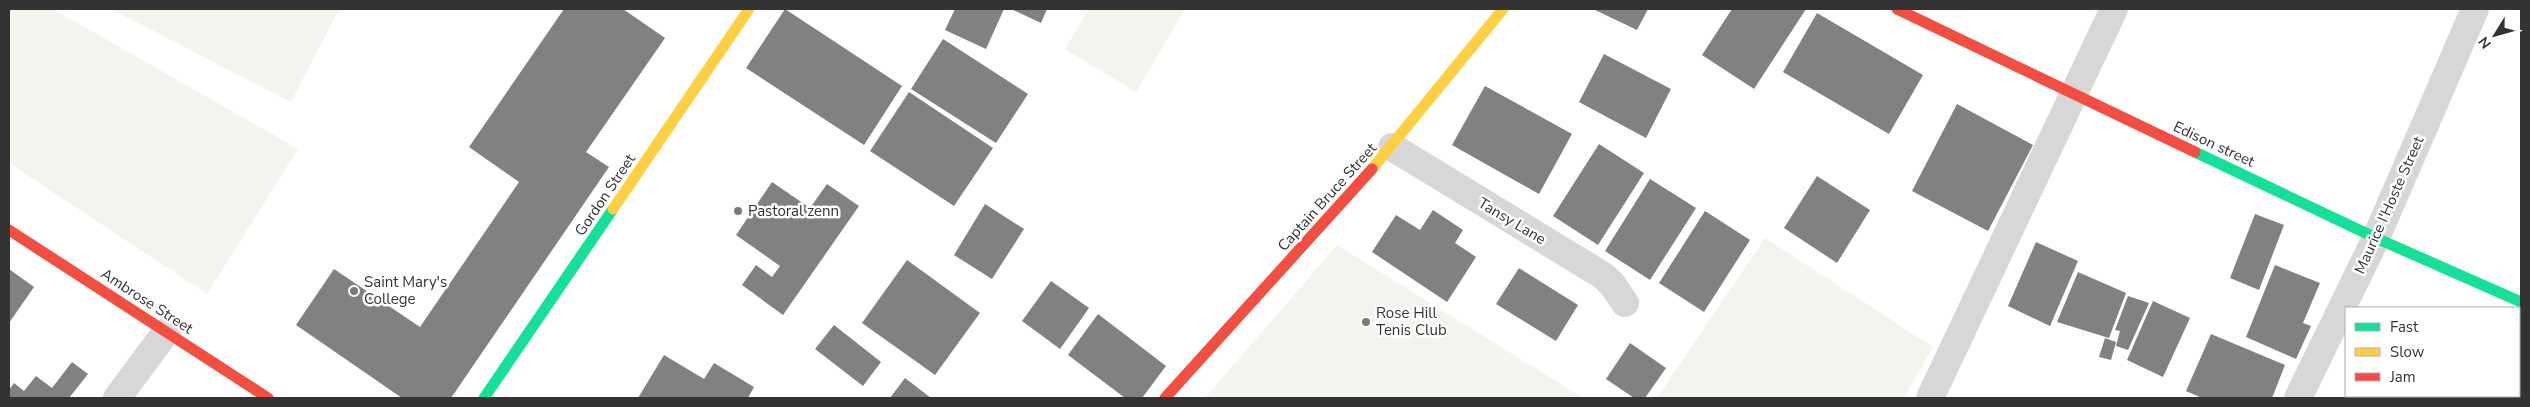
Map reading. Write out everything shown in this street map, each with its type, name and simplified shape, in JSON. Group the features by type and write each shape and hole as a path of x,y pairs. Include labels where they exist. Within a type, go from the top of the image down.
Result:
{"street":[{"name":"Gordon Street","path":"484,398 749,9"},
{"name":"Captain Bruce Street","path":"1165,398 1392,147 1503,9"},
{"name":"Edison street","path":"1897,9 2376,238 2521,302"},
{"path":"1930,398 2072,93 2114,9"},
{"name":"Maurice I'Hoste Street","path":"2298,398 2376,238 2475,9"},
{"name":"Tansy Lane","path":"1392,147 1602,275 1612,284 1624,303"},
{"name":"Ambrose Street","path":"9,230 268,398"},
{"path":"117,398 166,332"}],"shaded area":[{"path":"9,9 53,9 298,149 207,294 9,163"},
{"path":"111,9 339,9 291,102"},
{"path":"1089,9 1185,9 1136,92 1065,49"},
{"path":"1765,238 1933,347 1904,398 1657,398"},
{"name":"Rose Hill Tenis Club","path":"1337,245 1583,398 1205,398"}],"building":[{"path":"564,9 623,9 665,38 586,152 609,167 451,398 402,398 296,325 334,269 420,327 519,182 469,147"},
{"path":"785,9 902,86 864,145 746,68"},
{"path":"955,9 1004,9 986,49 945,30"},
{"path":"1011,9 1047,9 1041,23"},
{"path":"1593,9 1648,9 1637,30"},
{"path":"1732,9 1806,9 1754,89 1702,55"},
{"path":"1817,13 1923,75 1889,134 1783,72"},
{"path":"943,39 1028,94 996,143 911,89"},
{"path":"1604,54 1671,89 1646,138 1579,102"},
{"path":"1485,86 1572,134 1539,194 1452,145"},
{"path":"909,92 993,148 954,206 870,151"},
{"path":"1957,104 2033,145 1988,231 1912,191"},
{"path":"1599,144 1644,173 1598,245 1553,216"},
{"path":"1817,176 1870,210 1837,263 1784,228"},
{"path":"1650,179 1696,208 1650,280 1605,251"},
{"path":"772,182 810,208 827,184 859,206 783,315 742,285 756,265 772,277 780,266 736,235"},
{"path":"985,204 1024,229 992,279 954,255"},
{"path":"1433,210 1463,230 1455,243 1476,257 1447,302 1372,252 1396,215 1420,230"},
{"path":"1705,211 1750,240 1704,312 1659,283"},
{"path":"2255,214 2284,225 2259,290 2230,278"},
{"path":"2036,242 2078,261 2050,326 2008,306"},
{"path":"907,260 980,313 935,375 862,323"},
{"path":"2275,265 2320,283 2303,323 2311,326 2296,359 2246,337"},
{"path":"1519,268 1578,305 1556,341 1496,304"},
{"path":"9,269 34,287 9,323"},
{"path":"2078,272 2126,293 2109,338 2057,322"},
{"path":"1051,281 1089,308 1060,349 1022,321"},
{"path":"2128,296 2149,303 2128,350 2116,346 2120,331 2115,330"},
{"path":"2153,301 2190,318 2163,377 2127,360"},
{"path":"1098,314 1166,366 1142,398 1125,398 1068,355"},
{"path":"834,325 881,362 863,386 815,349"},
{"path":"2211,334 2285,365 2272,398 2202,398 2186,391"},
{"path":"2105,338 2116,342 2111,360 2099,357"},
{"path":"1630,343 1666,368 1645,398 1634,398 1606,379"},
{"path":"2521,353 2521,398 2473,398 2520,397"},
{"path":"664,355 704,379 714,363 754,387 748,398 638,398"},
{"path":"72,362 88,374 69,398 9,398 9,390 14,383 24,391 36,376 52,388"},
{"path":"905,378 931,398 890,398"},
{"path":"2388,397 2390,398 2367,398"}],"traffic: fast":[{"path":"2195,152 2376,238 2521,302"},
{"path":"484,398 613,209"}],"traffic: slow":[{"path":"613,209 749,9"},
{"path":"1372,169 1503,9"}],"traffic: jam":[{"path":"1897,9 2195,152"},
{"path":"1165,398 1372,169"},
{"path":"9,230 268,398"}],"place":[{"name":"Pastoral zenn","path":"738,211"},
{"name":"Saint Mary's College","path":"354,291"},
{"name":"Rose Hill Tenis Club","path":"1366,322"}]}
